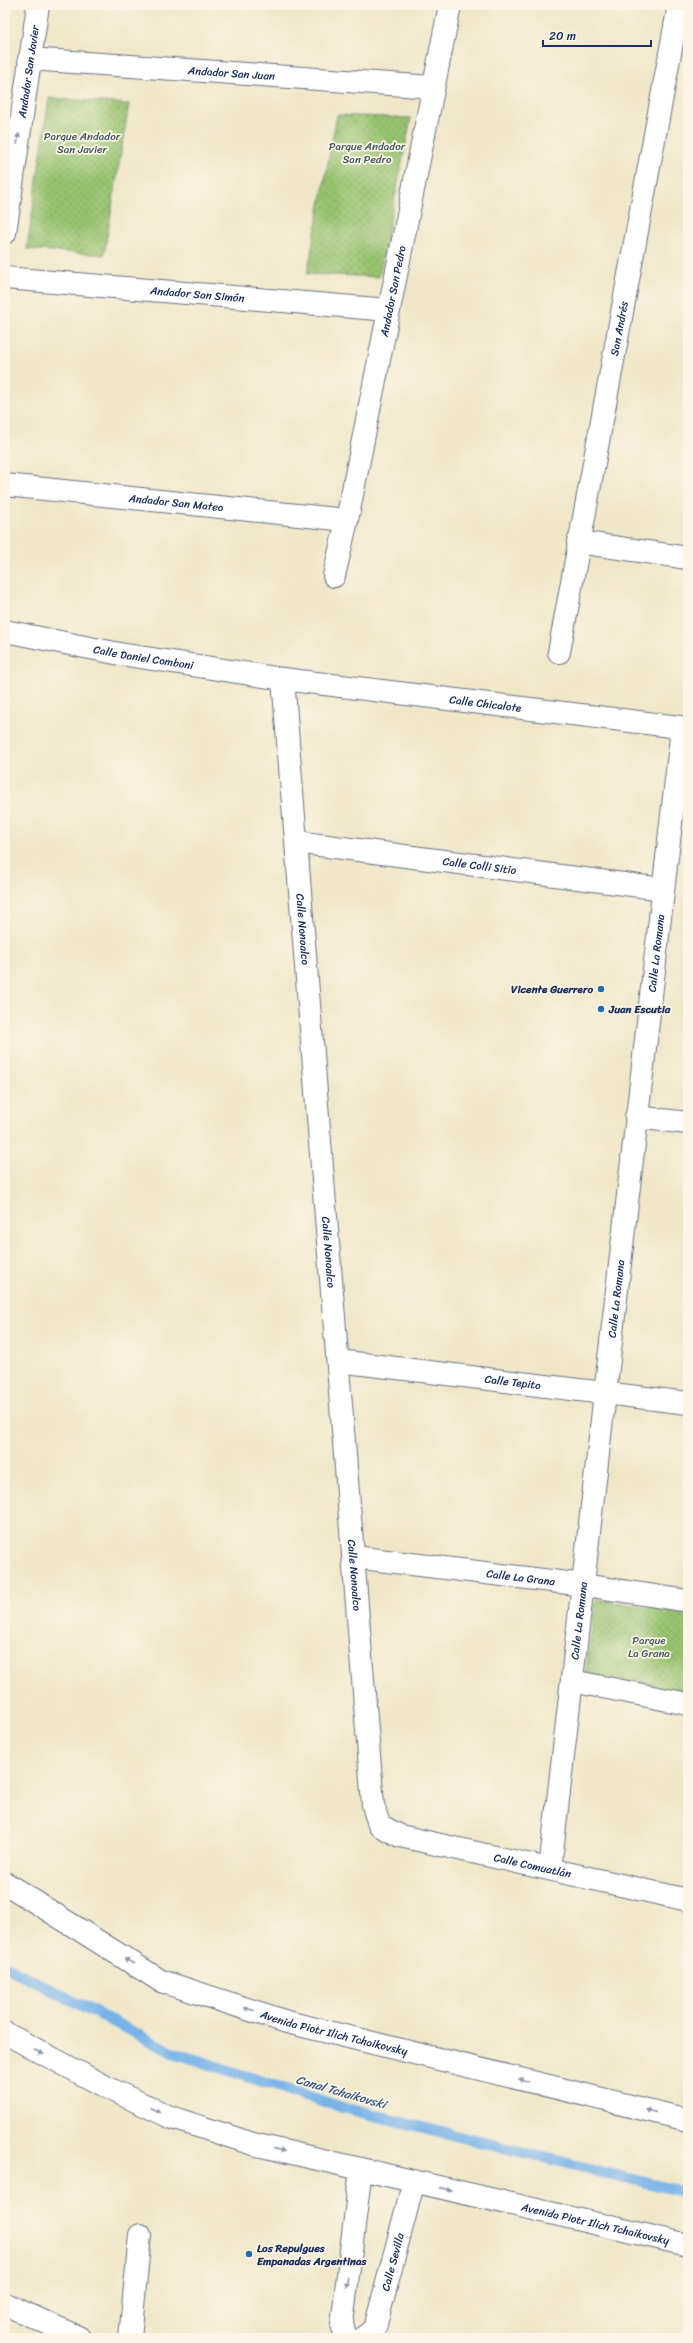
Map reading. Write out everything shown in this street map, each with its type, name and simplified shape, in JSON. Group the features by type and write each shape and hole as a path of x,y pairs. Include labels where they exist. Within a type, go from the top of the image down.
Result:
{"street":[{"name":"Andador San Javier","path":"5,233 38,5"},
{"name":"Andador San Pedro","path":"334,576 347,520 450,5"},
{"name":"San Andrés","path":"559,652 578,542 679,5"},
{"name":"Andador San Juan","path":"30,59 433,87"},
{"name":"Andador San Simón","path":"5,278 389,310"},
{"name":"Andador San Mateo","path":"5,485 347,520"},
{"path":"578,542 688,558"},
{"name":"Calle Daniel Comboni","path":"5,631 120,654 284,679"},
{"name":"Calle Chicalote","path":"284,679 685,728"},
{"name":"Calle Nonoalco","path":"284,679 373,1805 379,1825"},
{"name":"Calle La Romana","path":"550,1869 584,1585 636,1117 663,889 685,728"},
{"name":"Calle Colli Sitio","path":"296,842 663,889"},
{"path":"636,1117 688,1123"},
{"name":"Calle Tepito","path":"338,1361 605,1391 688,1403"},
{"name":"Calle La Grana","path":"354,1557 584,1585 688,1601"},
{"path":"572,1681 688,1704"},
{"name":"Calle Comuatlán","path":"379,1825 400,1836 688,1900"},
{"name":"Avenida Piotr Ilich Tchaikovsky","path":"5,1884 161,1981 287,2022 688,2120"},
{"name":"Avenida Piotr Ilich Tchaikovsky","path":"5,2033 108,2088 170,2117 253,2144 688,2245"},
{"path":"346,2338 342,2324 361,2169"},
{"name":"Calle Sevilla","path":"363,2338 375,2328 414,2182"},
{"path":"130,2338 140,2235"},
{"path":"5,2304 80,2338"}],"green space":[{"name":"Parque Andador San Javier","path":"49,98 129,104 104,255 27,249"},
{"name":"Parque Andador San Pedro","path":"337,115 411,118 379,277 307,274"},
{"name":"Parque La Grana","path":"596,1599 688,1614 688,1693 585,1676"}],"waterway":[{"name":"Canal Tchaikovski","path":"5,1966 172,2052 344,2108 688,2193"}],"place":[{"name":"Vicente Guerrero","path":"601,989"},
{"name":"Juan Escutia","path":"601,1009"},
{"name":"Los Repulgues Empanadas Argentinas","path":"249,2254"}]}
